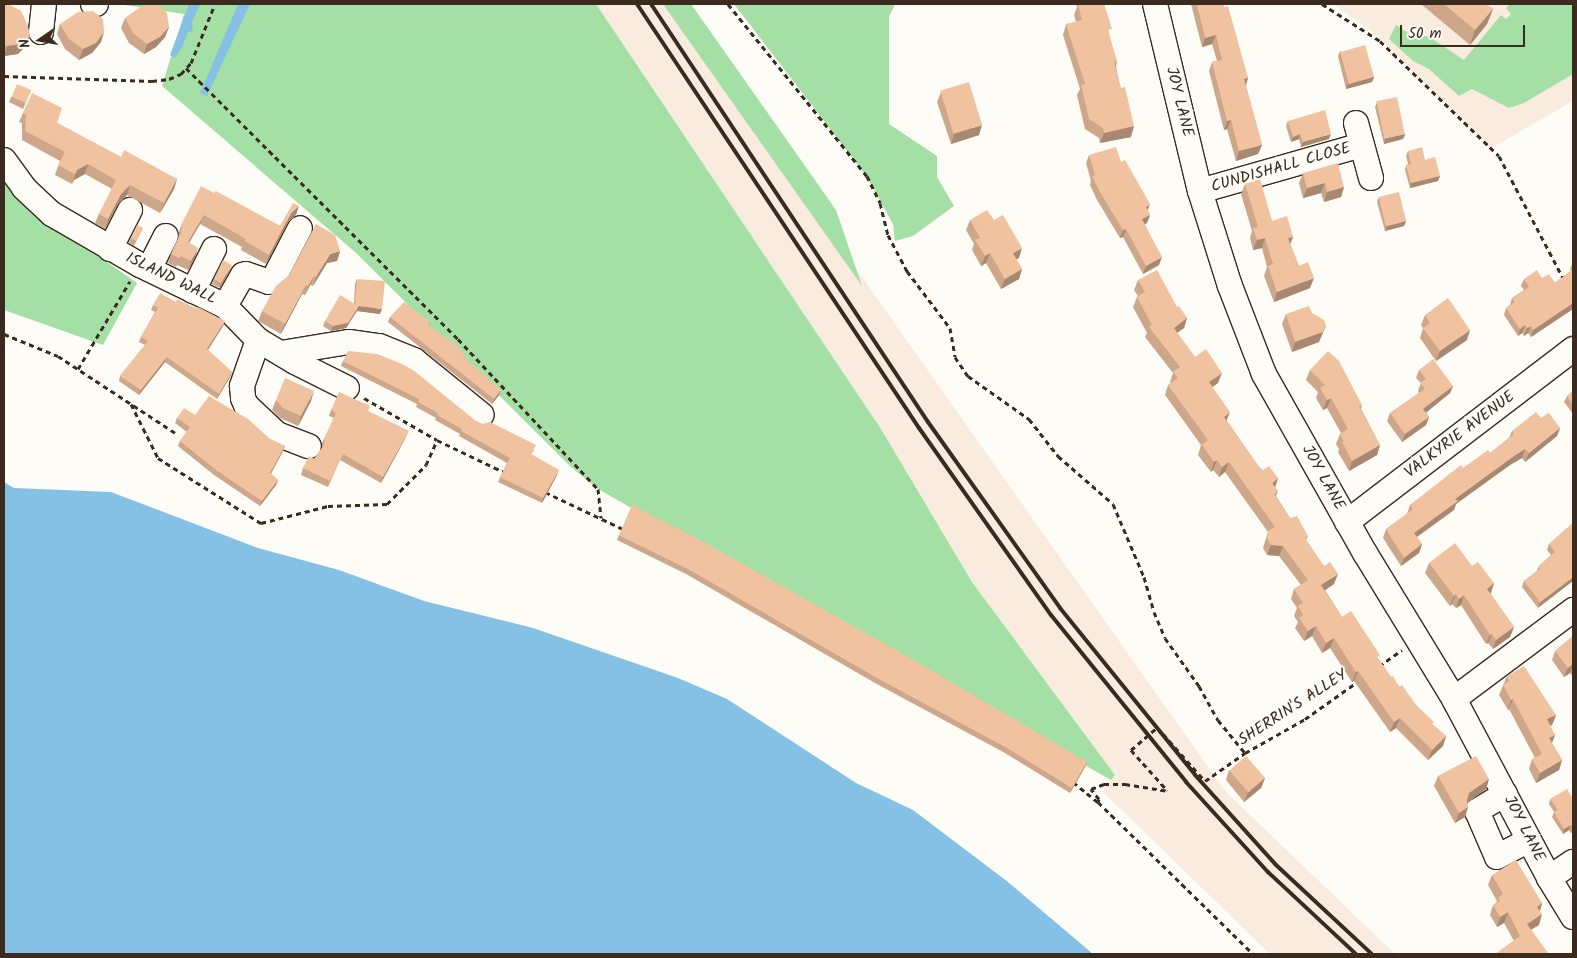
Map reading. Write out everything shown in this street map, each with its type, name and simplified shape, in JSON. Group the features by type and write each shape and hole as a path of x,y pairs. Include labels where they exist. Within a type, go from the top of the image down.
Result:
{"street":[{"path":"41,32 44,4"},
{"name":"JOY LANE","path":"1155,4 1200,191 1230,286 1264,374 1347,522 1454,699 1529,840 1573,917"},
{"name":"CUNDISHALL CLOSE","path":"1200,191 1359,134 1371,178"},
{"name":"ISLAND WALL","path":"4,160 24,188 52,214 110,249 225,306 258,340 347,388"},
{"path":"110,249 130,210"},
{"path":"225,306 243,275 246,274 270,282 274,278 300,228"},
{"path":"144,267 166,236"},
{"path":"194,291 214,249"},
{"path":"258,340 242,386 246,405 277,434 309,446"},
{"path":"281,354 349,342 379,346 414,360 482,415"},
{"name":"VALKYRIE AVENUE","path":"1347,522 1573,348"},
{"path":"1454,699 1573,610"},
{"path":"1506,794 1477,811 1497,857 1529,840"},
{"path":"1550,878 1573,862"}],"path":[{"path":"4,76 152,81 169,79 181,74 191,63 215,4"},
{"path":"728,4 866,176 880,203 888,235 907,271 950,328 955,357 968,376 1029,419 1058,456 1113,504 1144,577 1154,612 1165,638 1199,686 1218,720 1245,753"},
{"path":"1322,4 1380,41 1499,156 1569,289"},
{"path":"186,68 458,339 598,489 601,518"},
{"path":"78,369 144,267"},
{"path":"4,334 58,356 175,433"},
{"path":"347,388 437,440 514,477"},
{"path":"131,404 158,458 261,523 328,506 387,504 426,464 437,440"},
{"path":"540,490 628,531"},
{"path":"1378,667 1418,638"},
{"name":"SHERRIN'S ALLEY","path":"1098,802 1099,799 1091,789 1104,784 1125,784 1168,791 1131,750 1157,727 1205,781 1245,753 1306,719 1362,678"},
{"path":"1069,779 1098,802 1253,954"}],"shaded area":[{"path":"596,4 669,4 1225,791 1395,954 1270,954 1102,791 1115,775 972,582 881,429"},
{"path":"1333,4 1573,4 1573,101 1490,149 1377,35"}],"green space":[{"path":"118,4 596,4 881,429 972,582 1115,775 1111,780 598,489 571,467 355,252 162,86 184,14"},
{"path":"663,4 691,4 836,210 862,286"},
{"path":"734,4 895,4 889,17 889,124 937,156 937,177 954,206 913,236 895,241 893,224 867,177"},
{"path":"1510,4 1573,4 1573,74 1524,103 1509,108 1472,89 1459,96 1429,69 1413,61 1389,39 1396,25 1414,37 1428,36 1464,60 1501,15 1506,19 1511,14 1506,8"},
{"path":"4,169 34,211 137,283 103,345 4,310"}],"water":[{"path":"189,4 200,4 192,23 193,31 188,32 175,58 170,55"},
{"path":"238,4 250,4 207,96 200,93"},
{"path":"4,482 14,488 111,492 258,548 339,570 424,601 533,628 678,678 727,699 856,783 913,810 1008,882 1093,954 4,954"}],"building":[{"path":"4,4 8,4 21,11 28,26 30,36 21,44 7,46 4,44"},
{"path":"1104,4 1112,29 1108,30 1117,62 1114,63 1121,88 1125,87 1134,126 1104,133 1103,128 1089,119 1081,85 1085,84 1066,24 1082,20 1078,5"},
{"path":"1197,4 1223,4 1224,7 1228,6 1248,78 1244,79 1262,145 1239,151 1231,120 1227,121 1212,62 1222,60 1216,35 1205,38"},
{"path":"1444,4 1486,4 1493,9 1475,30"},
{"path":"158,5 167,13 169,27 160,37 147,44 133,33 125,18 142,6"},
{"path":"93,11 103,19 104,32 96,43 83,49 69,39 60,24 78,12"},
{"path":"1365,45 1374,77 1349,84 1340,52"},
{"path":"969,82 982,125 953,134 940,91"},
{"path":"17,84 31,90 25,103 12,97"},
{"path":"32,93 62,108 57,123 121,157 124,150 177,179 164,203 130,185 121,194 108,219 99,214 116,180 88,164 77,170 75,174 58,165 65,152 25,131 26,114 23,113"},
{"path":"1397,97 1405,134 1384,139 1376,101"},
{"path":"1325,110 1331,134 1303,142 1300,134 1293,137 1288,121"},
{"path":"1116,147 1121,162 1125,160 1150,204 1146,207 1150,215 1142,219 1162,257 1146,266 1126,229 1123,230 1092,176 1095,175 1089,155"},
{"path":"1422,147 1425,160 1435,157 1440,176 1411,183 1406,165 1411,164 1408,151"},
{"path":"1338,163 1344,187 1327,192 1325,183 1307,188 1303,173"},
{"path":"1260,179 1272,221 1287,216 1293,237 1288,238 1299,266 1308,262 1314,278 1277,292 1268,266 1273,264 1265,238 1257,240 1253,228 1258,227 1245,184"},
{"path":"201,186 214,193 216,191 280,226 293,203 299,206 291,213 269,255 245,241 246,239 204,215 188,242 198,248 191,261 171,254 181,233 182,223"},
{"path":"1399,192 1406,221 1386,226 1379,197"},
{"path":"987,210 994,220 1003,215 1022,248 1013,253 1022,269 1005,279 990,253 985,256 975,240 980,238 970,220"},
{"path":"316,224 335,235 340,251 330,254 316,277 314,276 308,286 306,285 285,324 262,311 276,286 289,275"},
{"path":"137,225 143,228 136,241 131,238"},
{"path":"223,260 232,265 221,283 214,279"},
{"path":"1573,269 1573,303 1533,330 1531,326 1527,328 1525,325 1520,329 1506,308 1515,302 1512,298 1529,287 1524,279 1537,270 1542,278 1549,274 1555,283"},
{"path":"1157,270 1177,307 1179,306 1187,318 1174,328 1195,357 1206,349 1222,373 1209,382 1230,412 1224,417 1259,467 1263,470 1269,466 1278,478 1272,483 1278,491 1274,494 1290,518 1297,516 1308,536 1305,538 1324,566 1330,562 1338,574 1321,585 1342,617 1351,611 1380,655 1377,657 1391,677 1393,676 1399,687 1402,685 1416,705 1434,722 1432,724 1446,736 1432,750 1400,718 1394,722 1358,671 1356,672 1334,638 1326,643 1316,626 1308,631 1299,618 1303,615 1298,606 1303,603 1294,589 1308,580 1283,546 1271,545 1267,538 1268,531 1275,527 1229,462 1222,467 1217,460 1214,462 1202,445 1208,440 1168,385 1178,378 1173,372 1180,367 1149,327 1152,325 1137,297 1145,292 1138,280"},
{"path":"357,279 385,281 382,309 359,306 348,323 333,326 325,321 340,295 355,304"},
{"path":"160,293 176,302 177,299 197,309 198,307 225,321 207,349 232,372 219,394 167,357 141,390 120,376 148,341 141,337 158,308 153,305"},
{"path":"1448,298 1470,330 1440,351 1423,328 1430,323 1425,315"},
{"path":"404,302 430,322 428,325 454,343 465,354 463,356 501,390 494,399 390,317"},
{"path":"1309,306 1312,313 1324,320 1326,326 1323,332 1295,342 1286,314"},
{"path":"348,351 377,354 402,364 413,370 476,421 482,424 490,422 536,445 531,454 559,470 543,498 500,477 510,458 461,431 462,429 418,402 419,399 343,361"},
{"path":"1328,351 1339,361 1362,405 1359,407 1380,445 1352,461 1340,434 1348,429 1331,398 1327,400 1320,388 1325,385 1310,370"},
{"path":"1433,359 1453,386 1423,409 1429,417 1405,434 1390,413 1425,389 1420,383 1426,379 1419,370"},
{"path":"285,378 314,391 301,416 283,408 276,400"},
{"path":"1573,391 1573,405 1567,396"},
{"path":"339,392 370,406 368,411 409,431 383,477 343,454 330,481 303,468 309,456 314,459 324,445 325,437 336,413 331,410"},
{"path":"209,396 248,419 270,439 285,446 270,473 278,480 262,501 216,470 180,441 190,427 177,418 184,408 195,415"},
{"path":"1536,412 1541,418 1549,413 1560,428 1529,453 1525,449 1514,456 1455,499 1458,501 1414,533 1422,544 1404,558 1386,529 1413,509 1410,505 1461,465 1463,468 1488,450 1490,453 1514,434 1512,431"},
{"path":"632,505 700,540 910,658 1087,762 1072,788 1007,748 877,678 688,569 619,535"},
{"path":"1573,523 1573,577 1540,602 1524,581 1540,569 1539,566 1555,552 1549,544"},
{"path":"1455,543 1472,566 1478,562 1494,583 1487,589 1514,627 1496,640 1492,634 1490,635 1464,595 1459,599 1456,594 1454,596 1429,563"},
{"path":"1573,636 1573,664 1568,668 1555,651"},
{"path":"1524,666 1556,715 1547,719 1555,735 1549,738 1562,760 1540,773 1532,759 1542,754 1513,699 1511,700 1503,685 1509,681 1507,676"},
{"path":"1246,756 1265,778 1248,792 1229,770"},
{"path":"1476,756 1489,779 1469,793 1468,807 1459,813 1438,776"},
{"path":"1567,789 1573,799 1573,828 1571,825 1564,829 1554,812 1558,810 1550,799"},
{"path":"1516,860 1542,903 1537,907 1542,914 1527,924 1548,953 1546,954 1495,954 1520,936 1508,912 1500,917 1493,905 1500,901 1498,898 1503,894 1492,875"}],"railway":[{"path":"637,4 919,428 1051,615 1186,782 1268,872 1356,954"},
{"path":"651,4 928,422 1060,608 1195,775 1275,864 1372,954"}]}
